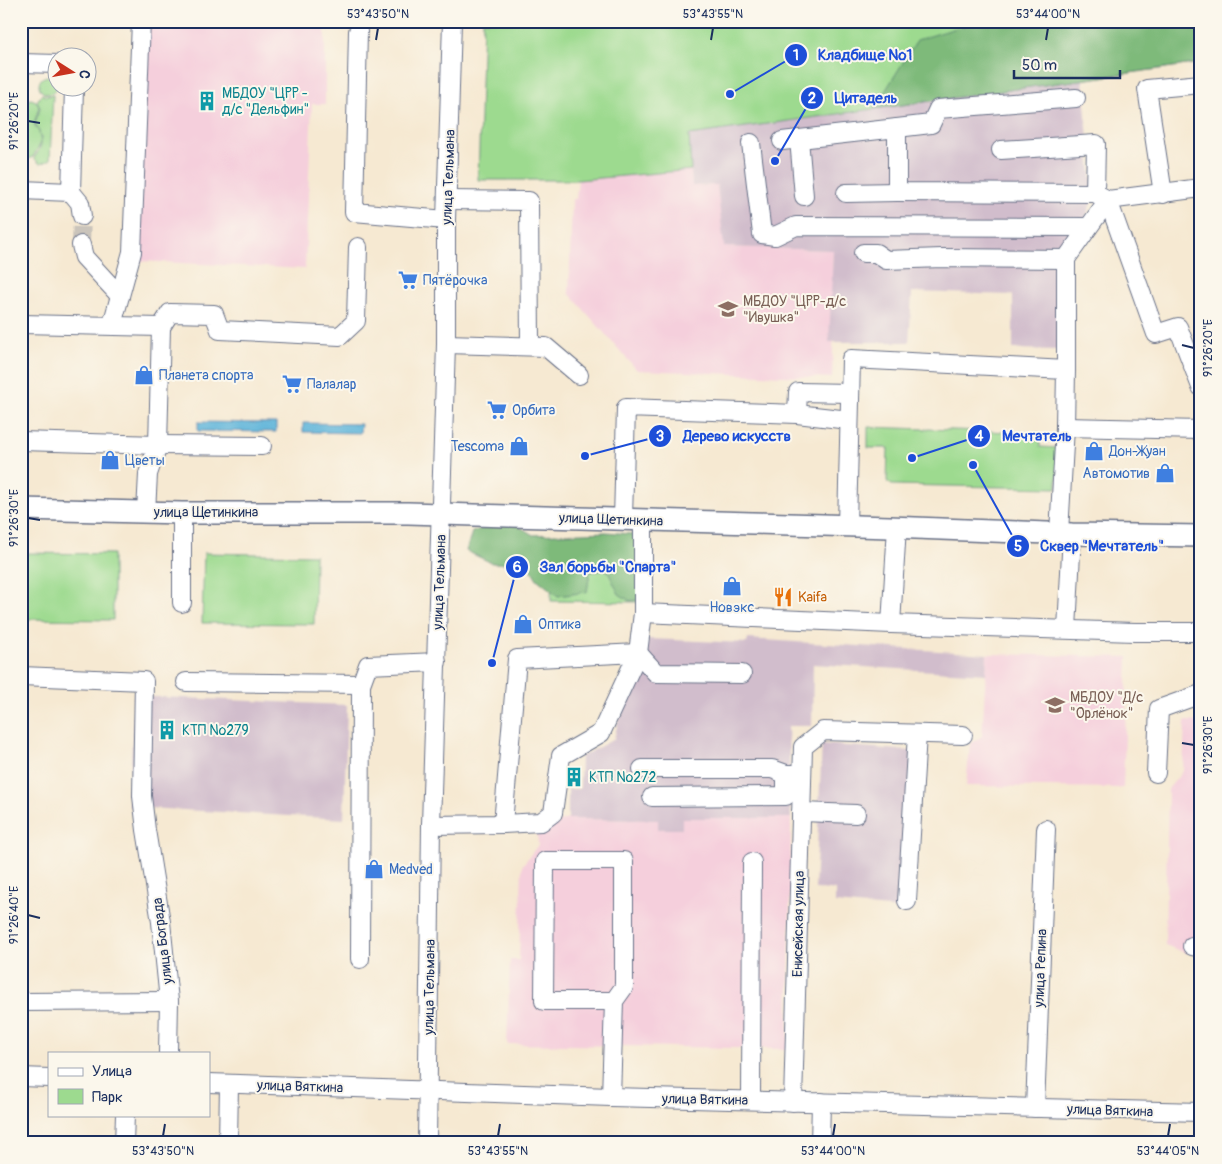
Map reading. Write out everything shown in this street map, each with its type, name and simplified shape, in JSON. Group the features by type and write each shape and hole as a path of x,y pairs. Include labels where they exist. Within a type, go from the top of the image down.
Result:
{"main road":[{"name":"улица Щетинкина","path":"21,509 182,513 441,514 897,527 1066,534 1201,536"}],"street":[{"path":"112,325 132,252 141,21"},
{"name":"улица Тельмана","path":"426,1143 431,825 446,344 446,220 452,21"},
{"path":"358,31 354,212 446,220"},
{"path":"21,63 48,64"},
{"path":"1162,194 1147,89 1200,86"},
{"path":"74,98 71,192 80,203 82,216"},
{"path":"804,196 790,140 931,124 938,109 1076,98"},
{"path":"897,192 898,128"},
{"path":"751,143 762,234 775,236 796,226 1088,227"},
{"path":"1001,150 1096,144 1102,197 1156,334 1178,327 1201,387"},
{"path":"846,192 1102,197 1162,194 1201,188"},
{"path":"21,190 71,192"},
{"path":"1067,629 1066,259 1088,227 1102,197"},
{"path":"447,200 529,201 530,346"},
{"path":"81,245 84,257 120,296"},
{"path":"146,512 148,474 158,445 161,327 170,312 214,314 220,330 340,336 356,320 358,247"},
{"path":"863,253 876,253 886,260 942,258 1066,259"},
{"path":"21,324 161,327"},
{"path":"446,344 546,347 579,375"},
{"path":"847,526 851,359 1066,370"},
{"path":"797,414 798,392 850,393"},
{"path":"431,825 541,822 553,813 561,756 601,733 638,653 643,613 633,520 626,408 797,414 849,420"},
{"path":"1065,427 1201,430"},
{"path":"21,441 262,446"},
{"path":"182,513 182,602"},
{"path":"891,624 897,527"},
{"path":"643,613 891,624 1135,632 1201,632"},
{"path":"638,653 656,673 742,674"},
{"path":"503,824 516,659 638,653"},
{"path":"360,959 361,684 368,665 437,662"},
{"name":"улица Бограда","path":"21,676 144,681 142,796 161,922 168,1001 168,1052"},
{"path":"186,682 361,684"},
{"path":"1156,773 1159,708 1201,694"},
{"name":"Енисейская улица","path":"794,1102 801,812 794,774 803,747 823,731 917,734"},
{"path":"907,901 917,734 963,735"},
{"path":"642,769 772,769 794,774 786,796 652,796"},
{"path":"801,812 856,814"},
{"name":"улица Репина","path":"1035,1108 1046,829"},
{"path":"611,1097 614,1002 624,987 624,860 545,861 544,1001 614,1002"},
{"path":"751,1100 752,862"},
{"path":"21,1002 168,1001"},
{"path":"21,1077 48,1078"},
{"name":"улица Вяткина","path":"210,1083 1201,1114"},
{"path":"228,1143 229,1084"},
{"path":"820,1143 821,1102"},
{"path":"124,1143 125,1116"}],"shaded area":[{"path":"146,21 325,21 325,104 312,104 305,269 139,261"},
{"path":"1083,80 1093,198 1082,227 1060,261 1059,350 1013,349 1013,295 912,292 909,342 829,342 833,250 724,247 717,185 692,186 689,135"},
{"path":"691,170 692,186 717,185 725,247 833,250 832,270 836,272 832,378 637,370 569,293 572,199 576,199 578,180"},
{"path":"649,639 747,643 748,639 987,654 986,674 813,664 812,726 788,726 791,818 682,818 682,829 658,829 658,820 568,819 568,789 580,789 581,757 614,739 624,697"},
{"name":"МБДОУ \"Д/с \"Орлёнок\"","path":"987,654 1128,657 1123,788 966,786 970,744 982,736"},
{"path":"134,696 347,705 344,819 129,807"},
{"path":"1185,721 1201,722 1201,954 1183,952 1165,945 1168,789 1183,771"},
{"path":"822,744 912,751 900,909 835,903 835,890 815,889"},
{"path":"682,818 791,818 788,1049 507,1044 510,960 519,960 522,866 538,845 537,829 568,819 658,820 682,829"}],"green space":[{"path":"483,21 1195,21 1200,63 689,135 691,170 578,180 478,180"},
{"path":"979,21 1201,21 1201,63 874,109 917,40"},
{"path":"48,76 48,94 40,89 39,85 44,77"},
{"path":"42,94 48,96 48,98 53,98 50,160 40,164 34,158 41,144 35,123 40,108 37,101"},
{"path":"31,99 36,101 39,107 34,124 39,132 41,143 33,157 21,161 21,130 25,122 21,107 24,101"},
{"path":"868,427 1040,433 1040,447 1058,448 1057,488 892,485 887,482 888,448 868,448"},
{"path":"503,521 517,525 533,535 606,532 642,535 647,598 630,601 619,594 607,570 590,572 587,592 558,596 537,579 528,564 492,563 466,551 472,532"},
{"path":"21,553 113,554 113,620 21,619"},
{"path":"204,553 315,555 314,624 202,623"},
{"path":"552,568 641,569 640,602 551,601"}],"water":[{"path":"198,422 276,423 276,432 198,431"},
{"path":"303,423 361,424 360,433 303,432"}],"tunnel":[{"path":"81,245 82,216"}],"place":[{"name":"Кладбище №1","path":"730,94"},
{"name":"МБДОУ \"ЦРР - д/с \"Дельфин\"","path":"207,101"},
{"name":"Цитадель","path":"775,161"},
{"name":"Пятёрочка","path":"408,280"},
{"name":"МБДОУ \"ЦРР-д/с \"Ивушка\"","path":"728,309"},
{"name":"Планета спорта","path":"144,375"},
{"name":"Палалар","path":"292,384"},
{"name":"Орбита","path":"497,410"},
{"name":"Tescoma","path":"519,446"},
{"name":"Дон-Жуан","path":"1094,451"},
{"name":"Дерево искусств","path":"585,456"},
{"name":"Мечтатель","path":"912,458"},
{"name":"Цветы","path":"110,460"},
{"name":"Сквер \"Мечтатель\"","path":"973,465"},
{"name":"Автомотив","path":"1165,473"},
{"name":"Новэкс","path":"732,586"},
{"name":"Kaifa","path":"783,597"},
{"name":"Оптика","path":"523,624"},
{"name":"Зал борьбы \"Спарта\"","path":"492,663"},
{"name":"МБДОУ \"Д/с \"Орлёнок\"","path":"1055,705"},
{"name":"КТП №279","path":"167,730"},
{"name":"КТП №272","path":"574,777"},
{"name":"Medved","path":"374,869"}]}
